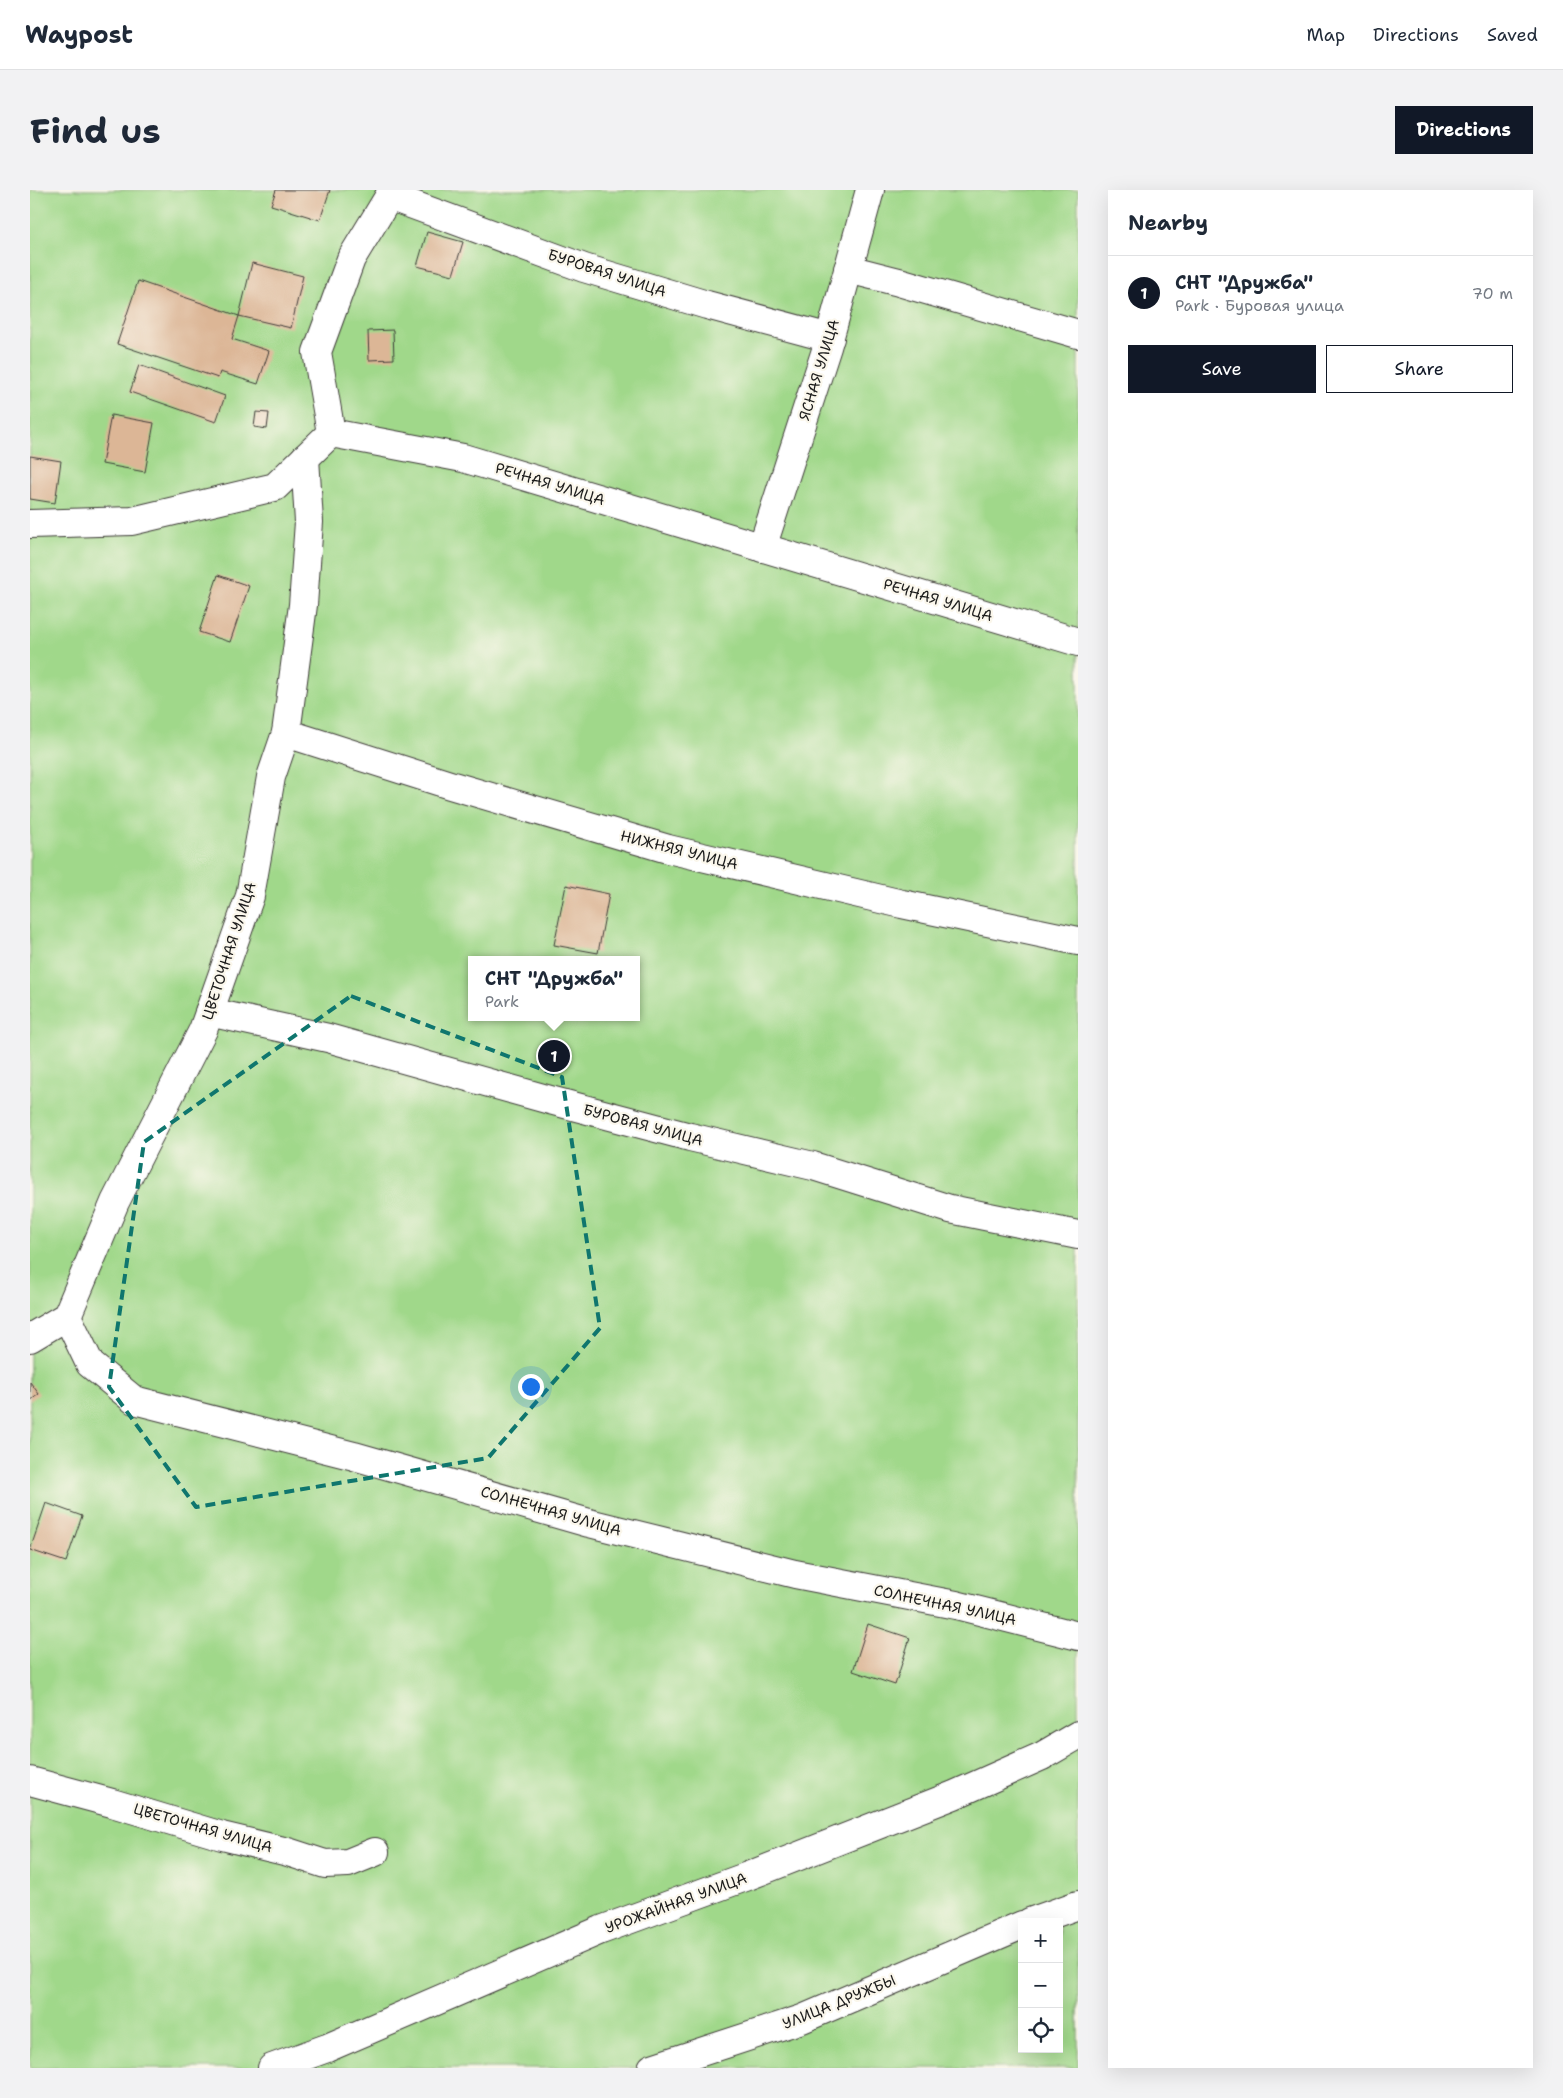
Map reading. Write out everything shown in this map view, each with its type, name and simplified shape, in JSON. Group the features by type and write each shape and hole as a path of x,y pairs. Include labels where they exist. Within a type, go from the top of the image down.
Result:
{"street":[{"name":"ЯСНАЯ УЛИЦА","path":"762,548 830,338 870,190"},
{"path":"30,524 132,521 274,486 331,433 317,352 351,259 391,193"},
{"name":"БУРОВАЯ УЛИЦА","path":"391,193 584,268 708,305 830,338"},
{"path":"848,269 1078,334"},
{"name":"РЕЧНАЯ УЛИЦА","path":"331,433 463,458 1078,642"},
{"name":"ЦВЕТОЧНАЯ УЛИЦА","path":"66,1316 115,1202 203,1030 250,896 271,777 286,733 303,605 309,522 304,458"},
{"name":"НИЖНЯЯ УЛИЦА","path":"286,733 450,785 668,849 902,904 1078,941"},
{"name":"БУРОВАЯ УЛИЦА","path":"209,1012 328,1038 690,1137 813,1166 950,1209 1078,1235"},
{"path":"30,1338 66,1316"},
{"name":"СОЛНЕЧНАЯ УЛИЦА","path":"66,1316 90,1364 134,1400 354,1456 589,1523 795,1574 956,1605 1078,1636"},
{"name":"УРОЖАЙНАЯ УЛИЦА","path":"272,2068 327,2048 601,1930 748,1876 954,1796 1042,1756 1078,1735"},
{"name":"ЦВЕТОЧНАЯ УЛИЦА","path":"30,1781 222,1836 280,1850 324,1864 348,1863 375,1852"},
{"path":"1041,1918 1078,1905"},
{"name":"УЛИЦА ДРУЖБЫ","path":"652,2068 802,2019 1018,1927"}],"highlighted area":[{"path":"351,996 562,1077 600,1328 488,1458 196,1507 109,1387 144,1142"}],"green space":[{"path":"30,190 1078,190 1078,2068 30,2068"}],"building":[{"path":"276,190 330,190 320,220 271,205"},
{"path":"427,232 463,242 453,275 417,266"},
{"path":"252,263 303,276 291,328 239,316"},
{"path":"138,281 239,316 232,339 269,351 258,384 220,372 218,378 117,344"},
{"path":"393,330 394,359 369,360 368,331"},
{"path":"139,365 225,396 216,422 130,392"},
{"path":"256,412 269,413 267,429 254,427"},
{"path":"111,415 154,423 145,472 102,464"},
{"path":"30,456 61,461 55,503 30,499"},
{"path":"218,575 249,586 230,642 199,632"},
{"path":"566,885 609,894 598,953 554,945"},
{"path":"30,1382 39,1394 30,1401"},
{"path":"46,1503 82,1516 66,1562 30,1550"},
{"path":"868,1624 910,1638 895,1685 853,1671"}],"place":[{"name":"СНТ \"Дружба\"","path":"554,1056"}]}
